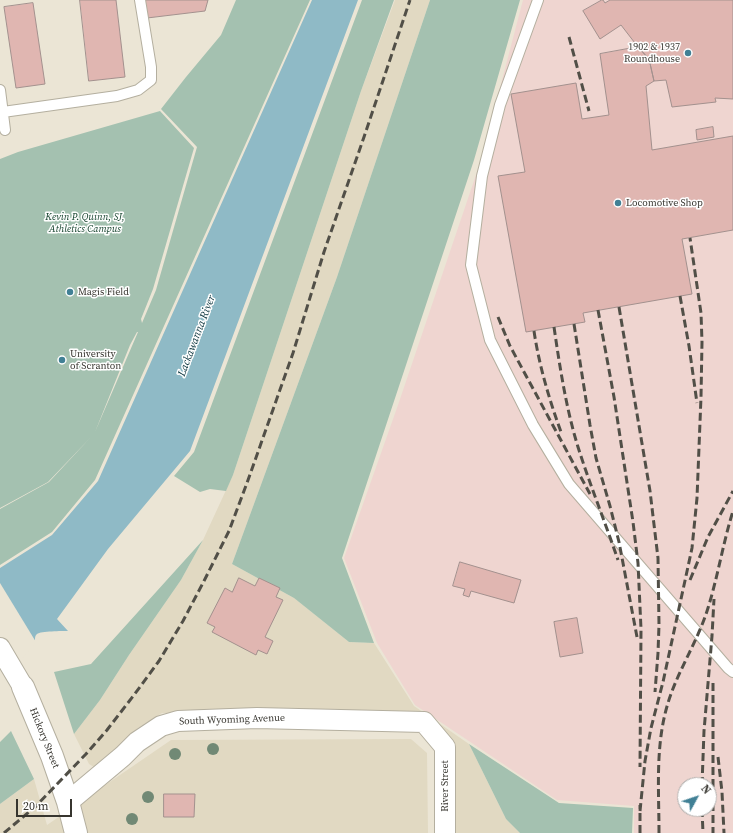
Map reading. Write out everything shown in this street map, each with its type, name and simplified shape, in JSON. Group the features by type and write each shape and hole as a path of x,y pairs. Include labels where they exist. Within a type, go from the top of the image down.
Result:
{"street":[{"name":"Hickory Street","path":"0,648 23,687 50,750 68,802 76,833"},
{"name":"South Wyoming Avenue","path":"68,802 123,756 137,742 161,726 178,721 257,718 424,722"},
{"name":"River Street","path":"424,722 445,747 445,833"}],"lane":[{"path":"3,112 117,96 138,90 151,80 151,67 140,0"},
{"path":"538,0 500,105 482,176 471,265 490,340 533,424 569,484 733,672"},
{"path":"0,90 5,130"}],"shaded area":[{"path":"395,0 430,0 337,277 232,564 294,598 349,642 374,643 414,706 469,744 506,819 520,833 454,833 453,748 427,719 162,713 138,728 97,766 94,767 89,764 74,734 100,700 181,580 203,540 233,475 361,91"},
{"path":"523,0 733,0 733,833 634,833 634,806 557,800 415,705 377,643 344,558 398,405 481,160"},
{"path":"411,739 427,753 428,833 0,833 0,804 34,779 47,825 171,740"}],"green space":[{"name":"Kevin P. Quinn, SJ, Athletics Campus","path":"236,0 310,0 95,480 52,532 0,565 0,509 49,482 91,437 48,482 0,508 0,159 18,152 160,111 194,148 153,289 141,319 142,323 156,290 197,147 161,109 221,35","holes":["138,332 95,432 130,345"]},
{"path":"362,0 394,0 361,91 233,475 226,491 210,489 200,492 174,476 194,452"},
{"path":"430,0 520,0 474,160 342,558 374,643 349,642 294,598 232,564 337,277"},
{"path":"203,540 181,580 100,700 74,734 54,672 91,664"},
{"path":"11,731 34,779 0,804 0,742"},
{"path":"469,744 559,803 633,808 632,833 520,833 506,819"}],"water":[{"name":"Lackawanna River","path":"312,0 358,0 190,451 108,549 57,619 68,631 37,634 35,640 0,682 0,568 52,535 98,481"}],"pier":[{"path":"0,583 36,642 0,684"}],"building":[{"path":"80,0 116,0 125,77 89,81"},
{"path":"144,0 208,0 205,11 147,18"},
{"name":"1902 & 1937 Roundhouse","path":"602,0 605,3 610,0 733,0 733,99 715,98 716,102 672,107 666,80 654,81 649,59 621,25 600,39 583,11"},
{"path":"33,3 45,84 16,88 4,7"},
{"name":"Locomotive Shop","path":"638,47 649,59 654,81 646,86 652,150 733,136 733,230 682,239 692,294 583,313 585,322 526,332 498,176 525,172 511,94 576,83 582,119 609,115 600,54"},
{"path":"713,127 714,137 697,140 696,130"},
{"path":"460,562 521,580 514,603 471,591 469,597 463,595 465,589 453,586"},
{"path":"239,578 255,586 259,578 280,588 276,597 283,600 265,637 273,641 267,654 258,650 256,655 212,632 215,627 207,623 225,588 232,592"},
{"path":"577,618 583,653 560,657 554,622"},
{"path":"164,794 195,794 194,817 164,817"}],"railway":[{"path":"4,833 36,806 86,754 134,695 159,661 183,621 229,531 293,353 324,252 410,0"},
{"path":"569,37 589,111"},
{"path":"640,811 645,761 651,728 663,682 692,548 697,498 702,342 701,313 690,238"},
{"path":"680,296 697,403"},
{"path":"619,307 650,491 658,558 659,625 655,692"},
{"path":"598,310 614,397 638,563 641,629 640,767"},
{"path":"498,317 510,346 590,494"},
{"path":"574,324 596,458 619,542 637,637"},
{"path":"554,327 570,418 587,475 618,560"},
{"path":"534,331 545,382 561,432"},
{"path":"690,580 708,537 733,491"},
{"path":"659,833 659,751 664,719 672,691 699,632 708,608 733,511"},
{"path":"702,777 704,731 714,599"},
{"path":"713,683 713,833"},
{"path":"718,757 722,792 724,833"},
{"path":"640,805 640,833"},
{"path":"702,817 703,833"}],"place":[{"name":"1902 & 1937 Roundhouse","path":"688,53"},
{"name":"Locomotive Shop","path":"618,203"},
{"name":"Magis Field","path":"70,292"},
{"name":"University of Scranton","path":"62,360"}]}
